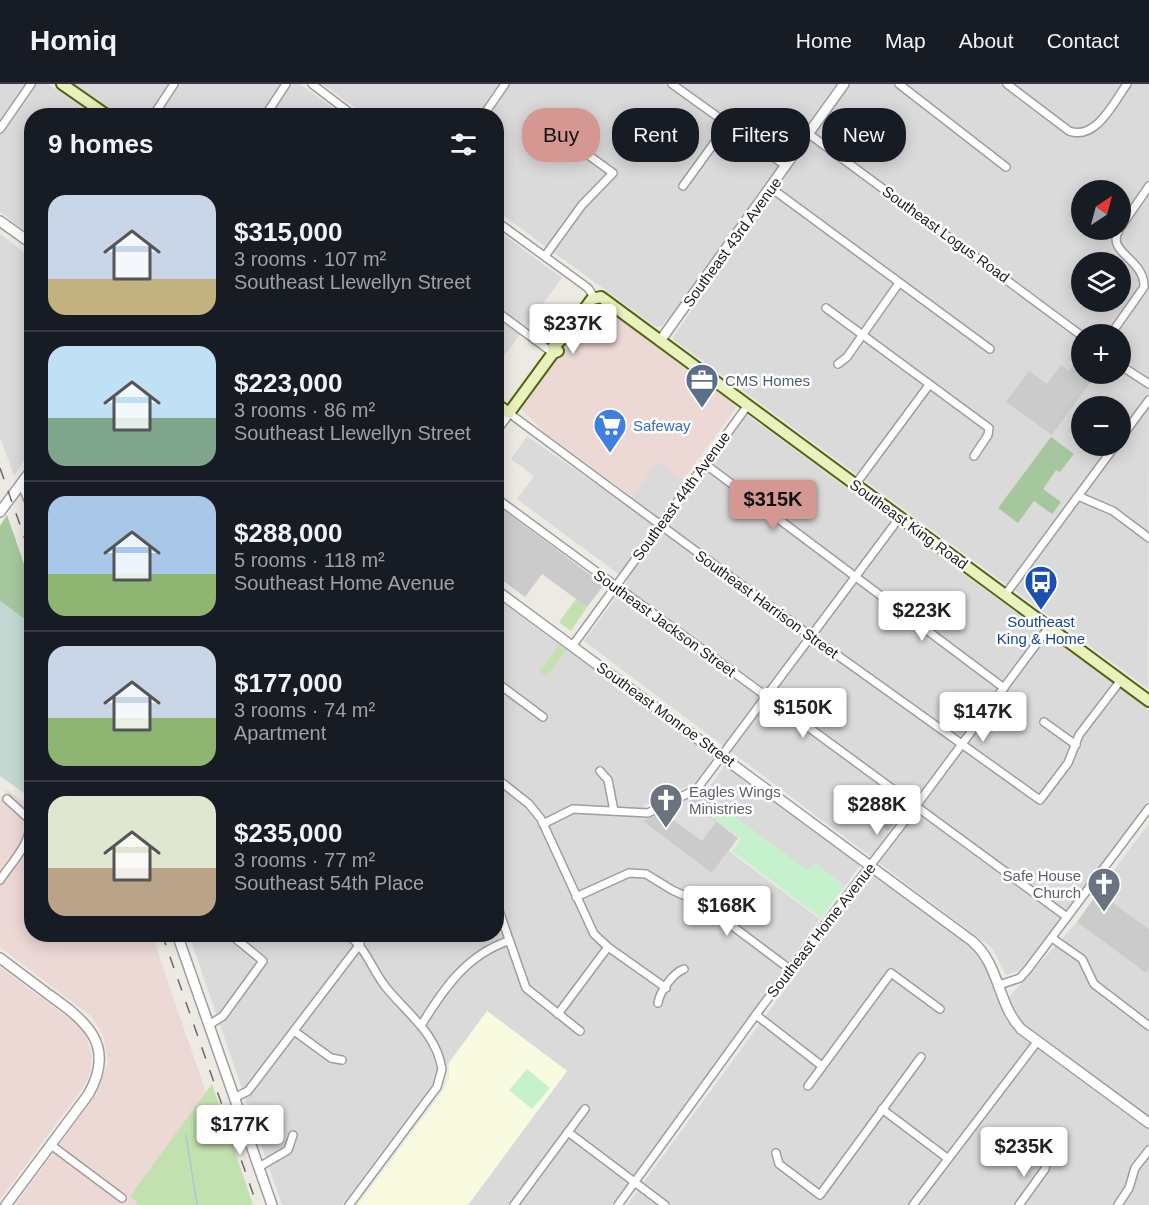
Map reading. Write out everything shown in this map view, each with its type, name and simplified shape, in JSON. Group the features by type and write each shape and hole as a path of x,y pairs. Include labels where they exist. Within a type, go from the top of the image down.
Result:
{"main road":[{"path":"62,84 96,108"},
{"path":"509,413 553,353 553,347 564,338 594,297"},
{"name":"Southeast King Road","path":"594,297 602,298 1149,701"},
{"name":"Southeast Harrison Street","path":"504,410 509,413"}],"street":[{"path":"0,129 31,84"},
{"path":"158,108 174,84"},
{"path":"270,108 286,84"},
{"path":"312,84 344,108"},
{"path":"488,108 505,84"},
{"path":"672,84 711,112"},
{"name":"Southeast 43rd Avenue","path":"810,133 844,84"},
{"path":"899,84 1006,167"},
{"path":"1007,84 1069,131 1080,134 1096,126 1127,84"},
{"name":"Southeast Logus Road","path":"810,135 1071,328"},
{"path":"683,186 711,147"},
{"path":"545,256 582,205 613,173 598,162"},
{"path":"780,162 786,166"},
{"name":"Southeast 43rd Avenue","path":"660,341 789,162"},
{"path":"771,188 990,349"},
{"path":"1131,214 1148,192"},
{"path":"0,220 24,238"},
{"name":"Southeast King Road","path":"504,227 588,288 594,297"},
{"path":"1115,240 1116,246 1141,270 1144,287 1118,324"},
{"path":"838,364 847,357 899,283"},
{"path":"826,308 989,428 988,435 974,456"},
{"path":"504,317 553,353"},
{"path":"1131,372 1149,384"},
{"path":"855,485 929,385"},
{"path":"1131,424 1149,400"},
{"name":"Southeast 44th Avenue","path":"573,645 748,405"},
{"path":"504,420 509,413"},
{"name":"Southeast Harrison Street","path":"509,413 812,637 1040,800 1068,763 1076,745"},
{"path":"1005,595 1108,456"},
{"path":"705,464 1004,688"},
{"path":"0,512 24,480"},
{"path":"0,506 18,484 22,483"},
{"path":"22,483 24,488"},
{"path":"1078,496 1113,511 1149,538"},
{"name":"Southeast Jackson Street","path":"504,504 1067,917"},
{"path":"543,824 573,809 648,813 691,793 703,783 900,517"},
{"name":"Southeast Monroe Street","path":"504,596 981,949 990,963 1011,1017 1037,1042 1149,1123"},
{"name":"Southeast Home Avenue","path":"618,1205 756,1015 1049,627"},
{"path":"1044,722 1076,745 1079,735 1121,680"},
{"path":"504,688 543,717"},
{"path":"600,771 608,780 614,812"},
{"path":"504,784 529,804 543,824 589,926 608,947 666,988"},
{"path":"7,799 24,815"},
{"path":"999,985 1020,978 1149,808"},
{"path":"0,880 24,844"},
{"path":"576,897 629,873 646,874 672,890 704,904 791,970"},
{"path":"504,928 526,988 580,1031"},
{"path":"1052,938 1082,959 1094,984 1149,1026"},
{"path":"422,1024 466,964 485,949 508,941"},
{"path":"180,942 272,1205"},
{"path":"209,1025 223,1016 264,961 240,942"},
{"path":"349,1205 437,1087 442,1069 422,1024 384,985 357,942"},
{"path":"234,1098 248,1091 360,944"},
{"path":"558,1014 608,947"},
{"path":"0,958 83,1020 97,1043 99,1068 94,1082 6,1205"},
{"path":"658,1003 678,972 684,969"},
{"path":"808,1086 891,973 940,1009"},
{"path":"756,1015 822,1066"},
{"path":"294,1031 331,1058 342,1060"},
{"path":"913,1205 1037,1042"},
{"path":"776,1153 779,1164 820,1195 921,1057"},
{"path":"514,1205 585,1108"},
{"path":"882,1109 947,1158"},
{"path":"568,1132 665,1205"},
{"path":"259,1167 288,1150 293,1135"},
{"path":"51,1145 122,1198"},
{"path":"1118,1205 1130,1188 1135,1168 1149,1150"},
{"path":"1019,1205 1045,1169 1047,1158"}],"shaded area":[{"path":"0,84 48,84 83,108 24,108 24,231 0,212"},
{"path":"71,84 300,84 333,108 106,108"},
{"path":"322,84 836,84 810,121 810,108 711,108 711,162 781,162 700,278 662,326 656,327 504,216 504,108 355,108"},
{"path":"851,84 1149,84 1149,379 1131,366 1131,324 1074,324 853,162 906,162 906,108 834,108"},
{"path":"822,124 822,139 815,134"},
{"path":"810,141 822,150 822,162 838,162 1071,335 1071,368 1052,435 1071,409 1071,456 1131,456 1131,396 1081,396 1090,384 1131,384 1131,376 1149,389 1148,689 674,340 673,337 795,162 810,162"},
{"path":"0,234 24,253 24,460 14,476 0,437"},
{"path":"504,235 562,278 504,356"},
{"path":"541,306 564,323 550,341 527,324"},
{"path":"600,308 607,310 733,403 736,408 683,480 658,462 632,497 544,432 521,409 591,312"},
{"path":"1061,365 1069,371 1071,368 1071,384 1090,384 1081,396 1071,396 1071,409 1052,435 1006,402 1029,371 1047,384"},
{"path":"746,414 1149,710 1149,800 1021,970 1006,975 992,948 584,641 628,581 517,499 534,476 511,459 527,436 626,505 658,461 694,487"},
{"path":"504,510 604,585 587,607 542,574 525,597 504,581"},
{"path":"0,601 24,619 24,793 0,776"},
{"path":"504,604 714,757 695,783 643,806 657,815 644,821 712,873 729,851 820,919 612,1205 468,1205 567,1071 487,1011 342,1205 282,1205 191,942 504,942"},
{"path":"725,765 860,865 845,886 815,863 808,872 704,794"},
{"path":"7,790 23,801 24,799 24,942 154,942 206,1093 130,1196 139,1205 15,1205 96,1095 108,1063 103,1035 91,1016 0,947 0,800"},
{"path":"882,791 905,808 888,831 865,814"},
{"path":"704,794 719,806 711,817 738,838 712,873 643,821"},
{"path":"687,800 716,822 702,841 662,812"},
{"path":"1149,823 1149,929 1098,892"},
{"path":"871,872 971,945 988,967 1006,1020 1149,1129 1149,1205 627,1205"},
{"path":"1098,892 1149,929 1149,969 1146,973 1077,922"},
{"path":"1077,922 1146,973 1149,969 1149,1119 1019,1022 1008,998"},
{"path":"0,967 79,1026 86,1035 92,1056 89,1077 84,1086 0,1200"},
{"path":"487,1011 567,1071 468,1205 358,1205 443,1091 449,1078 449,1064"}],"green space":[{"path":"1051,437 1071,452 1072,456 1060,472 1056,470 1043,489 1061,502 1052,514 1034,501 1018,523 998,508"},
{"path":"7,515 24,564 24,619 0,601 0,526"},
{"path":"576,599 587,607 571,631 559,622"},
{"path":"559,645 566,650 546,677 539,671"},
{"path":"722,807 808,871 815,863 845,886 821,918 732,851 741,839 713,818"},
{"path":"527,1069 550,1088 532,1109 509,1090"},
{"path":"212,1084 253,1205 139,1205 130,1196"}],"waterway":[{"path":"186,1135 197,1205"}],"railway":[{"path":"0,468 24,536"},
{"path":"165,942 257,1205"}],"place":[{"name":"CMS Homes","path":"702,409"},
{"name":"Safeway","path":"610,454"},
{"name":"Southeast King & Home","path":"1041,611"},
{"name":"Eagles Wings Ministries","path":"666,829"},
{"name":"Safe House Church","path":"1104,913"}]}
